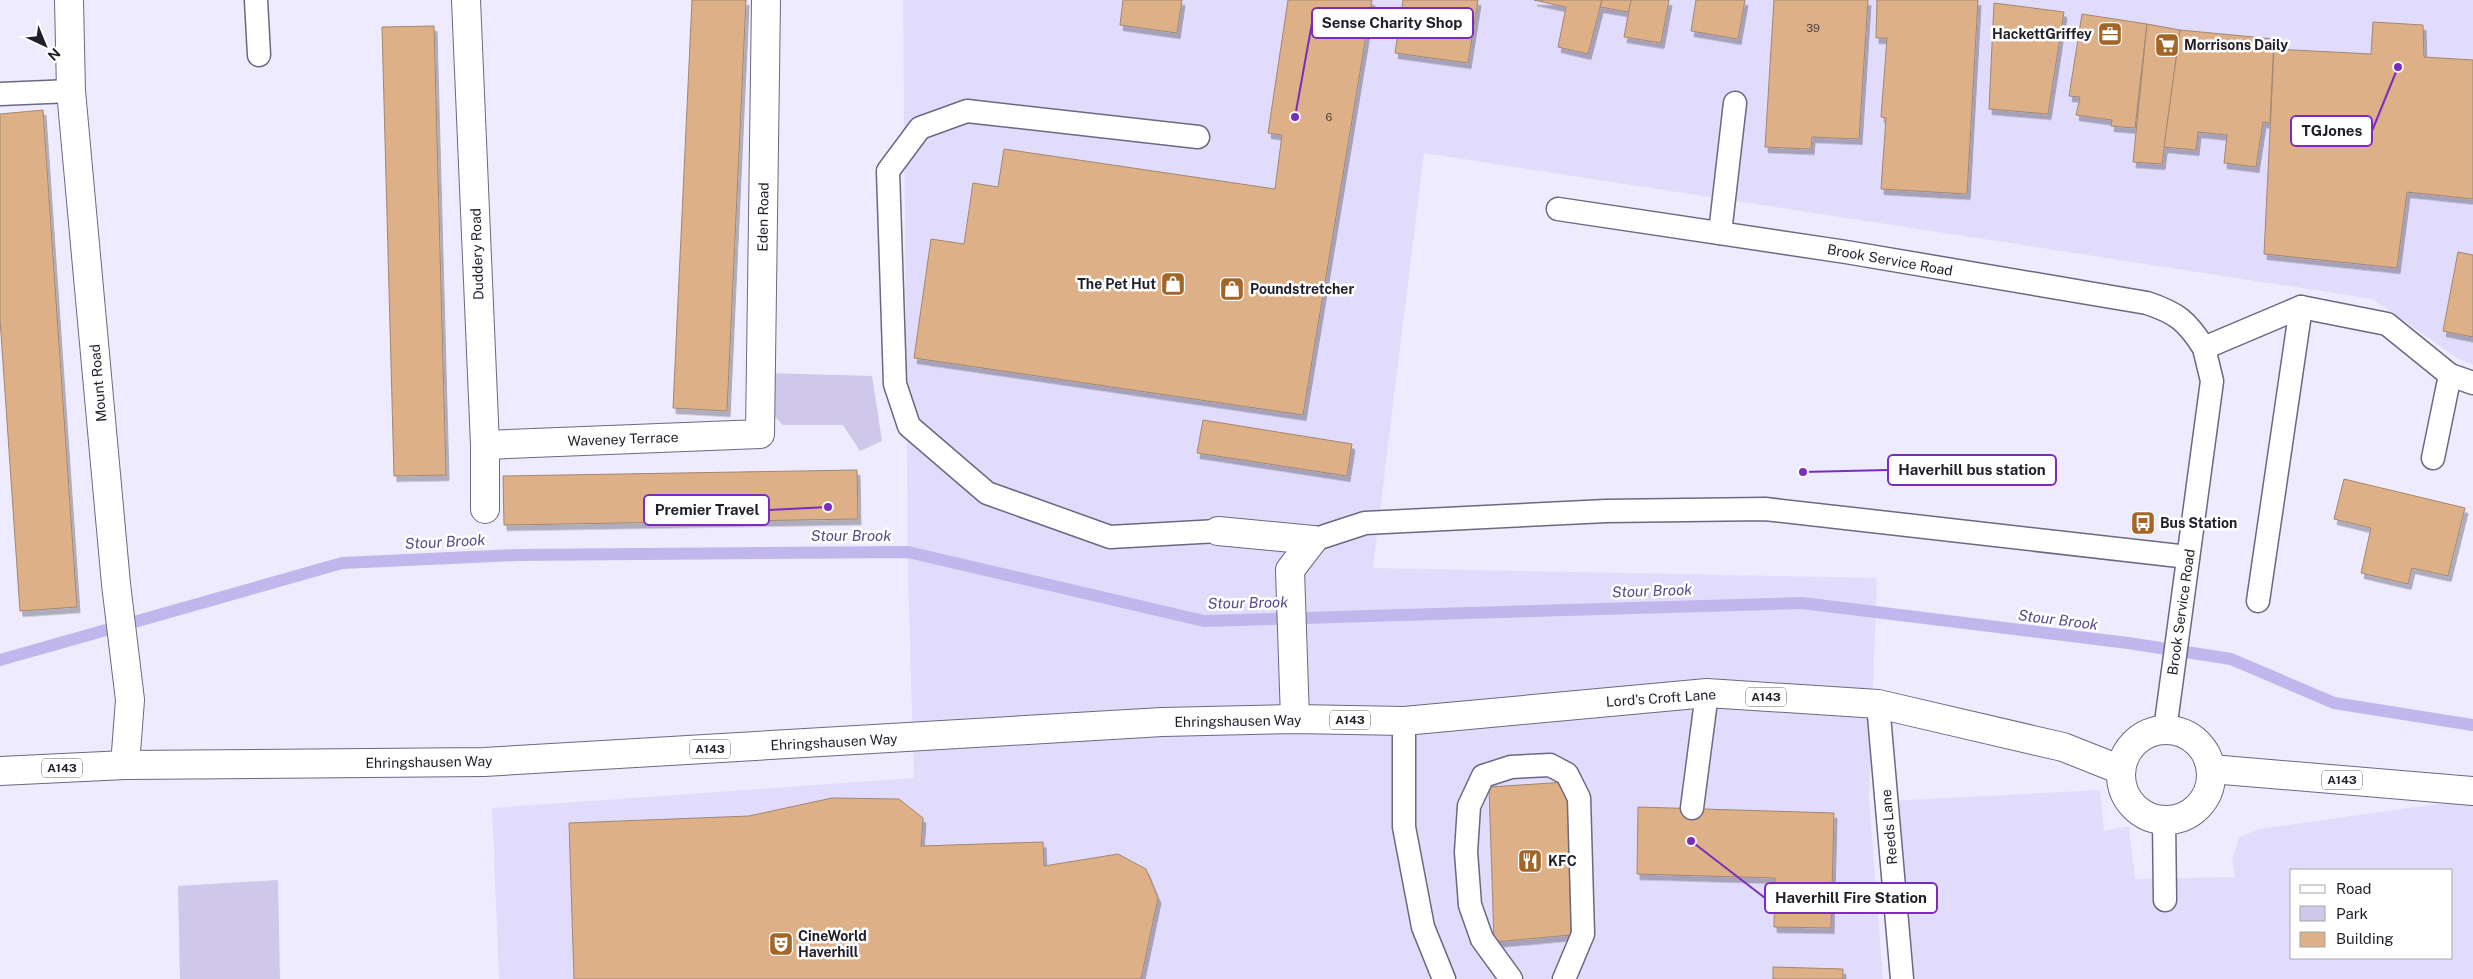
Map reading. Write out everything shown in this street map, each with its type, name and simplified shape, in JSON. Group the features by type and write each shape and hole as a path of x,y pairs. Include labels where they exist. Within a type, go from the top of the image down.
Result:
{"main road":[{"name":"Mount Road","path":"69,0 71,91 116,584 130,700 125,765"},
{"name":"Duddery Road","path":"466,0 485,445 485,509"},
{"name":"Eden Road","path":"760,434 766,0"},
{"name":"Waveney Terrace","path":"485,445 760,434"},
{"path":"1218,531 1313,540"},
{"path":"1295,719 1290,570 1313,540"},
{"name":"Lord's Croft Lane","path":"1404,721 1707,693 1878,704 2063,747 2121,770"},
{"name":"Ehringshausen Way","path":"0,771 125,765 484,762 1152,723 1295,719 1404,721"},
{"path":"2165,730 2181,732 2196,741 2206,752 2211,769 2210,784 2200,804 2188,814 2164,820 2149,817 2133,806 2124,793 2121,770 2125,755 2138,739 2152,731 2165,730"},
{"name":"A143","path":"2211,769 2473,791"}],"lane":[{"path":"256,0 259,55"},
{"path":"0,94 71,91"},
{"path":"1720,233 1735,103"},
{"path":"1198,137 967,111 920,128 888,171 895,384 909,426 987,493 1110,537 1218,531"},
{"name":"Brook Service Road","path":"1558,210 1846,252 2147,303 2170,311 2190,326 2204,348 2212,381 2165,730"},
{"path":"2204,348 2301,307 2387,324 2450,375 2473,383"},
{"path":"2258,601 2301,307"},
{"path":"2433,458 2450,375"},
{"path":"1313,540 1365,523 1606,511 1765,509 2188,557"},
{"path":"1692,808 1707,693"},
{"name":"Reeds Lane","path":"1878,704 1902,979"},
{"path":"1404,721 1404,827 1423,927 1444,979"},
{"path":"1511,979 1482,939 1470,905 1466,852 1469,806 1483,776 1511,766 1550,765 1567,774 1579,798 1583,934 1564,979"},
{"path":"2164,820 2166,900"}],"shaded area":[{"path":"903,0 2473,0 2473,365 2457,358 2373,299 1424,153 1373,568 1877,578 1869,799 1883,979 499,979 492,808 914,778 908,578"},
{"path":"2100,790 2104,831 2129,826 2135,879 2235,877 2232,860 2239,837 2259,829 2473,799 2473,979 1902,979 1887,801"}],"green space":[{"path":"768,373 872,376 882,441 860,451 843,425 783,425 773,415"},
{"path":"278,880 280,979 180,979 178,886"}],"building":[{"path":"692,0 746,0 727,411 673,408"},
{"path":"1123,0 1182,0 1177,33 1120,25"},
{"path":"1288,0 1372,0 1303,415 914,358 931,239 964,244 973,183 998,187 1004,149 1275,189 1282,135 1268,133"},
{"path":"1403,0 1478,0 1468,63 1395,53"},
{"path":"1534,0 1602,0 1588,54 1558,47 1566,7"},
{"path":"1602,0 1631,0 1629,12 1600,7"},
{"path":"1631,0 1669,0 1661,43 1624,37"},
{"path":"1696,0 1745,0 1738,39 1691,31"},
{"path":"1774,0 1868,0 1859,139 1812,137 1811,149 1765,147"},
{"path":"1877,0 1978,0 1967,194 1881,189 1886,118 1881,117 1887,38 1876,38"},
{"path":"1994,3 2064,12 2048,114 1989,109"},
{"path":"2082,14 2147,24 2135,128 2111,126 2112,120 2076,115 2080,97 2069,96"},
{"path":"2373,22 2423,25 2424,57 2473,60 2473,199 2407,192 2397,268 2264,254 2274,49 2371,54"},
{"path":"2147,24 2180,30 2162,164 2133,162"},
{"path":"434,26 446,475 394,476 382,27"},
{"path":"2180,30 2274,39 2270,123 2263,122 2256,167 2224,163 2227,135 2198,132 2196,150 2164,147"},
{"path":"43,110 77,607 20,611 0,319 0,114"},
{"path":"2458,252 2473,255 2473,337 2443,331"},
{"path":"1203,420 1352,444 1347,476 1197,453"},
{"path":"857,470 858,519 504,525 503,476"},
{"path":"2344,479 2465,508 2448,576 2412,568 2408,584 2361,573 2371,528 2334,519"},
{"name":"KFC","path":"1568,782 1571,935 1494,942 1489,787"},
{"path":"832,798 899,799 923,818 921,846 1043,842 1044,866 1118,854 1146,869 1158,898 1141,979 574,979 569,823 749,816"},
{"path":"1638,807 1834,813 1831,928 1774,927 1775,878 1637,874"},
{"path":"1773,967 1843,969 1843,979 1773,979"}],"waterway":[{"name":"Stour Brook","path":"0,660 342,563 517,555 908,552 1204,621 1802,603 2128,643 2231,659 2334,703 2473,725"}],"place":[{"name":"HackettGriffey","path":"2110,34"},
{"name":"Morrisons Daily","path":"2167,45"},
{"name":"TGJones","path":"2398,67"},
{"name":"Sense Charity Shop","path":"1295,117"},
{"name":"The Pet Hut","path":"1173,284"},
{"name":"Poundstretcher","path":"1232,289"},
{"name":"Haverhill bus station","path":"1803,472"},
{"name":"Premier Travel","path":"828,507"},
{"name":"Bus Station","path":"2143,523"},
{"name":"Haverhill Fire Station","path":"1691,841"},
{"name":"KFC","path":"1530,861"},
{"name":"CineWorld Haverhill","path":"781,944"}]}
